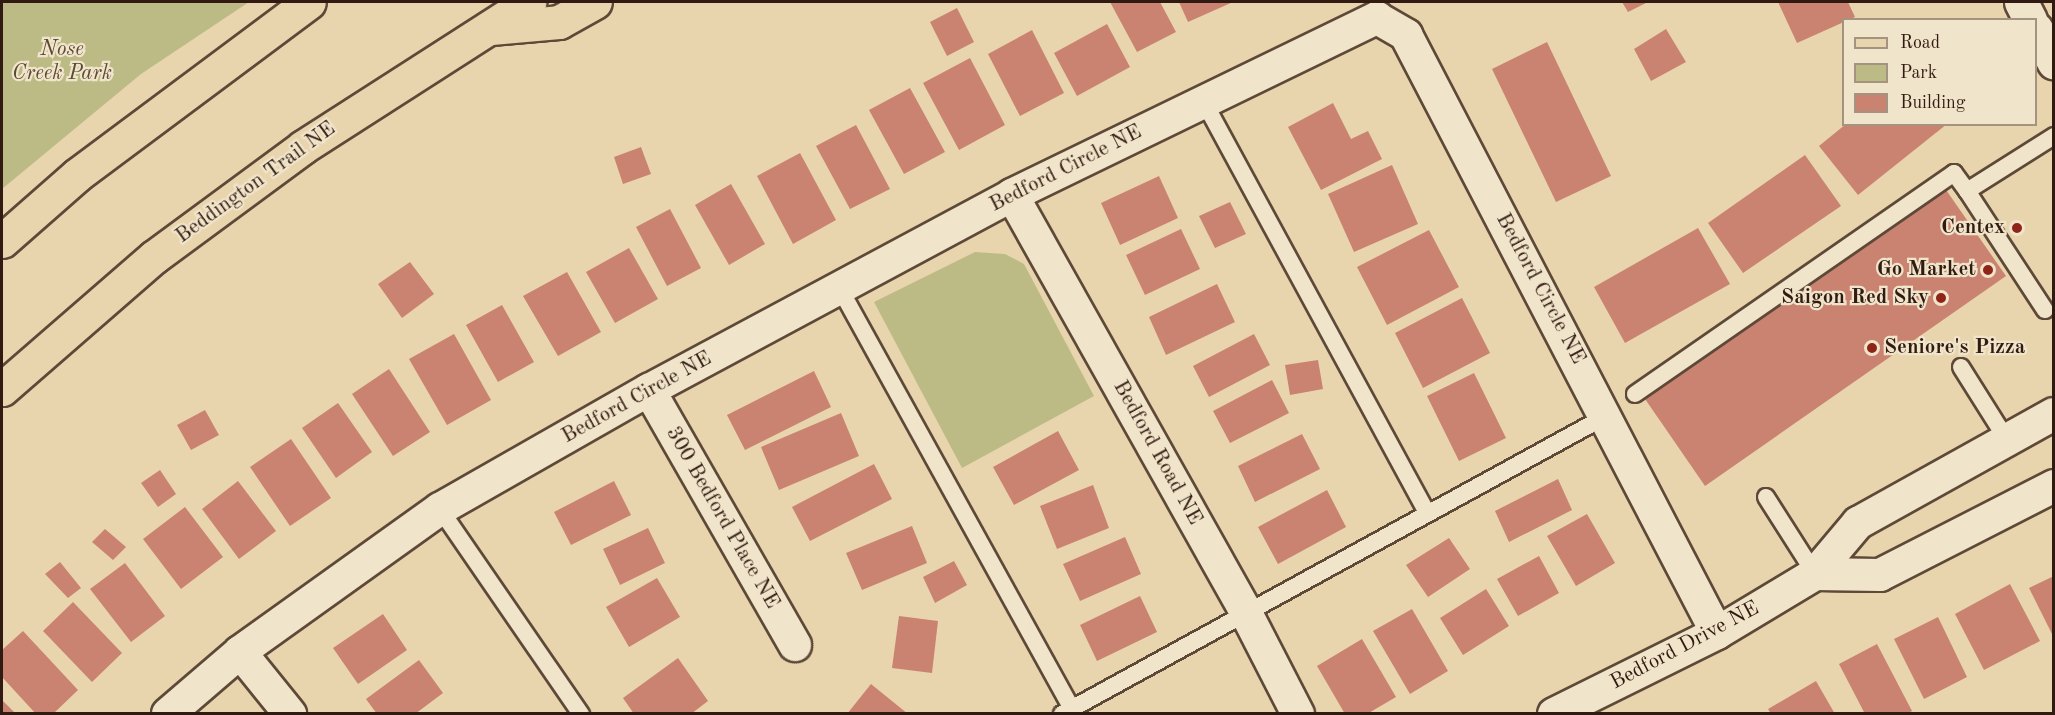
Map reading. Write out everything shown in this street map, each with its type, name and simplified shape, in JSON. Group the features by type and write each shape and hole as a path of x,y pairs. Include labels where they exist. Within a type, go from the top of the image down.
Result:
{"main road":[{"path":"2,241 77,175 309,2"},
{"name":"Beddington Trail NE","path":"2,389 154,256 303,147 483,29 529,2"},
{"path":"483,29 559,22 596,2"},
{"path":"2021,2 2029,18"},
{"path":"2037,31 2054,63"}],"street":[{"name":"Bedford Circle NE","path":"168,714 240,652 440,508 649,390 1012,195 1203,100 1377,18 1406,35 1717,633"},
{"name":"Bedford Road NE","path":"1012,195 1245,611 1298,714"},
{"name":"300 Bedford Place NE","path":"649,390 795,645"},
{"name":"Bedford Drive NE","path":"1554,714 1717,633 1815,574 1858,523 2054,414"},
{"path":"1815,574 1880,575 2054,486"},
{"path":"240,652 290,714"}],"lane":[{"path":"1203,100 1426,511"},
{"path":"1967,191 2054,136"},
{"path":"1635,394 1954,173 2045,310"},
{"path":"839,287 1067,710 1426,511 1606,416"},
{"path":"1960,367 2007,440"},
{"path":"1766,497 1815,574"},
{"path":"440,508 581,714"}],"green space":[{"name":"Nose Creek Park","path":"2,2 249,2 141,74 2,189"},
{"path":"975,252 1005,254 1024,264 1094,396 962,468 874,302"}],"building":[{"path":"1110,2 1160,2 1176,32 1137,52"},
{"path":"1179,2 1233,2 1188,22"},
{"path":"1622,2 1648,2 1628,12"},
{"path":"1778,2 1848,2 1855,17 1842,18 1842,23 1797,43"},
{"path":"957,8 974,42 947,56 930,22"},
{"path":"1107,24 1130,67 1077,96 1054,53"},
{"path":"1666,29 1686,62 1651,81 1634,49"},
{"path":"1032,30 1064,93 1020,116 988,54"},
{"path":"1547,42 1611,176 1556,202 1492,69"},
{"path":"970,58 1005,125 959,150 923,83"},
{"path":"910,88 945,152 904,174 869,110"},
{"path":"1333,103 1351,139 1368,131 1382,159 1321,190 1288,127"},
{"path":"856,125 890,189 850,209 816,146"},
{"path":"1844,126 1944,126 1858,195 1819,146"},
{"path":"641,147 651,174 623,184 614,157"},
{"path":"800,153 836,220 793,244 757,176"},
{"path":"1805,155 1841,206 1743,273 1708,223"},
{"path":"1392,165 1418,224 1354,252 1328,194"},
{"path":"1159,176 1178,218 1120,245 1101,203"},
{"path":"731,184 765,244 729,265 695,205"},
{"path":"1944,187 2006,276 1705,486 1643,396"},
{"path":"1230,202 1246,234 1215,248 1199,216"},
{"path":"670,209 701,268 667,286 636,227"},
{"path":"1698,228 1730,284 1625,343 1594,287"},
{"path":"1181,229 1200,269 1145,295 1126,255"},
{"path":"1429,230 1459,287 1387,325 1357,267"},
{"path":"629,248 658,299 615,323 586,272"},
{"path":"410,262 434,294 402,318 378,284"},
{"path":"567,272 601,332 558,356 523,296"},
{"path":"1217,284 1235,322 1166,355 1149,317"},
{"path":"1462,298 1490,353 1423,388 1395,333"},
{"path":"502,305 534,362 498,382 466,325"},
{"path":"454,334 491,400 447,425 409,359"},
{"path":"1254,334 1270,365 1209,397 1193,366"},
{"path":"1318,360 1323,389 1290,395 1285,365"},
{"path":"389,369 430,432 393,456 352,394"},
{"path":"814,371 831,407 745,450 727,415"},
{"path":"1474,373 1506,438 1459,461 1427,396"},
{"path":"1272,380 1289,413 1230,443 1213,411"},
{"path":"338,403 372,452 336,478 302,428"},
{"path":"205,410 219,435 191,450 177,425"},
{"path":"841,413 859,456 779,490 761,447"},
{"path":"1058,431 1079,470 1014,505 993,467"},
{"path":"1302,434 1320,469 1255,502 1238,466"},
{"path":"291,439 331,498 290,526 250,467"},
{"path":"874,464 892,499 810,541 792,507"},
{"path":"160,470 176,494 158,507 141,483"},
{"path":"1558,479 1572,510 1509,542 1495,511"},
{"path":"238,481 276,531 239,559 202,509"},
{"path":"614,481 631,515 571,545 554,512"},
{"path":"1093,485 1109,528 1057,549 1040,506"},
{"path":"1327,490 1346,527 1278,564 1258,527"},
{"path":"185,507 223,557 181,589 143,539"},
{"path":"1587,514 1615,563 1576,586 1547,536"},
{"path":"912,526 927,563 862,590 846,553"},
{"path":"648,528 665,563 620,585 603,549"},
{"path":"105,529 126,547 113,560 92,542"},
{"path":"1125,537 1141,574 1080,601 1063,564"},
{"path":"1449,538 1470,569 1428,597 1406,565"},
{"path":"1539,556 1559,593 1518,616 1497,579"},
{"path":"954,561 967,585 935,603 923,577"},
{"path":"60,562 81,588 68,598 45,574"},
{"path":"125,563 165,616 131,642 90,589"},
{"path":"2054,576 2054,638 2029,588"},
{"path":"657,578 680,617 629,647 606,607"},
{"path":"2010,584 2040,641 1984,670 1955,614"},
{"path":"1486,589 1509,626 1463,655 1440,618"},
{"path":"1140,596 1157,632 1097,661 1080,625"},
{"path":"73,602 122,653 92,682 43,631"},
{"path":"1412,609 1448,671 1410,694 1373,631"},
{"path":"383,614 407,650 358,684 333,648"},
{"path":"899,616 938,621 932,673 892,668"},
{"path":"1938,617 1967,677 1924,699 1894,639"},
{"path":"23,631 78,690 53,714 36,714 2,677 2,650"},
{"path":"1362,639 1396,697 1367,714 1345,714 1317,666"},
{"path":"1877,644 1912,711 1907,714 1865,714 1839,664"},
{"path":"678,658 708,701 691,714 634,714 623,698"},
{"path":"419,660 443,693 415,714 377,714 366,699"},
{"path":"1816,681 1835,714 1771,714 1768,709"},
{"path":"871,684 908,714 847,714"},
{"path":"2,700 16,714 2,714"}],"place":[{"name":"Centex","path":"2017,228"},
{"name":"Go Market","path":"1988,270"},
{"name":"Saigon Red Sky","path":"1941,298"},
{"name":"Seniore's Pizza","path":"1872,348"}]}
